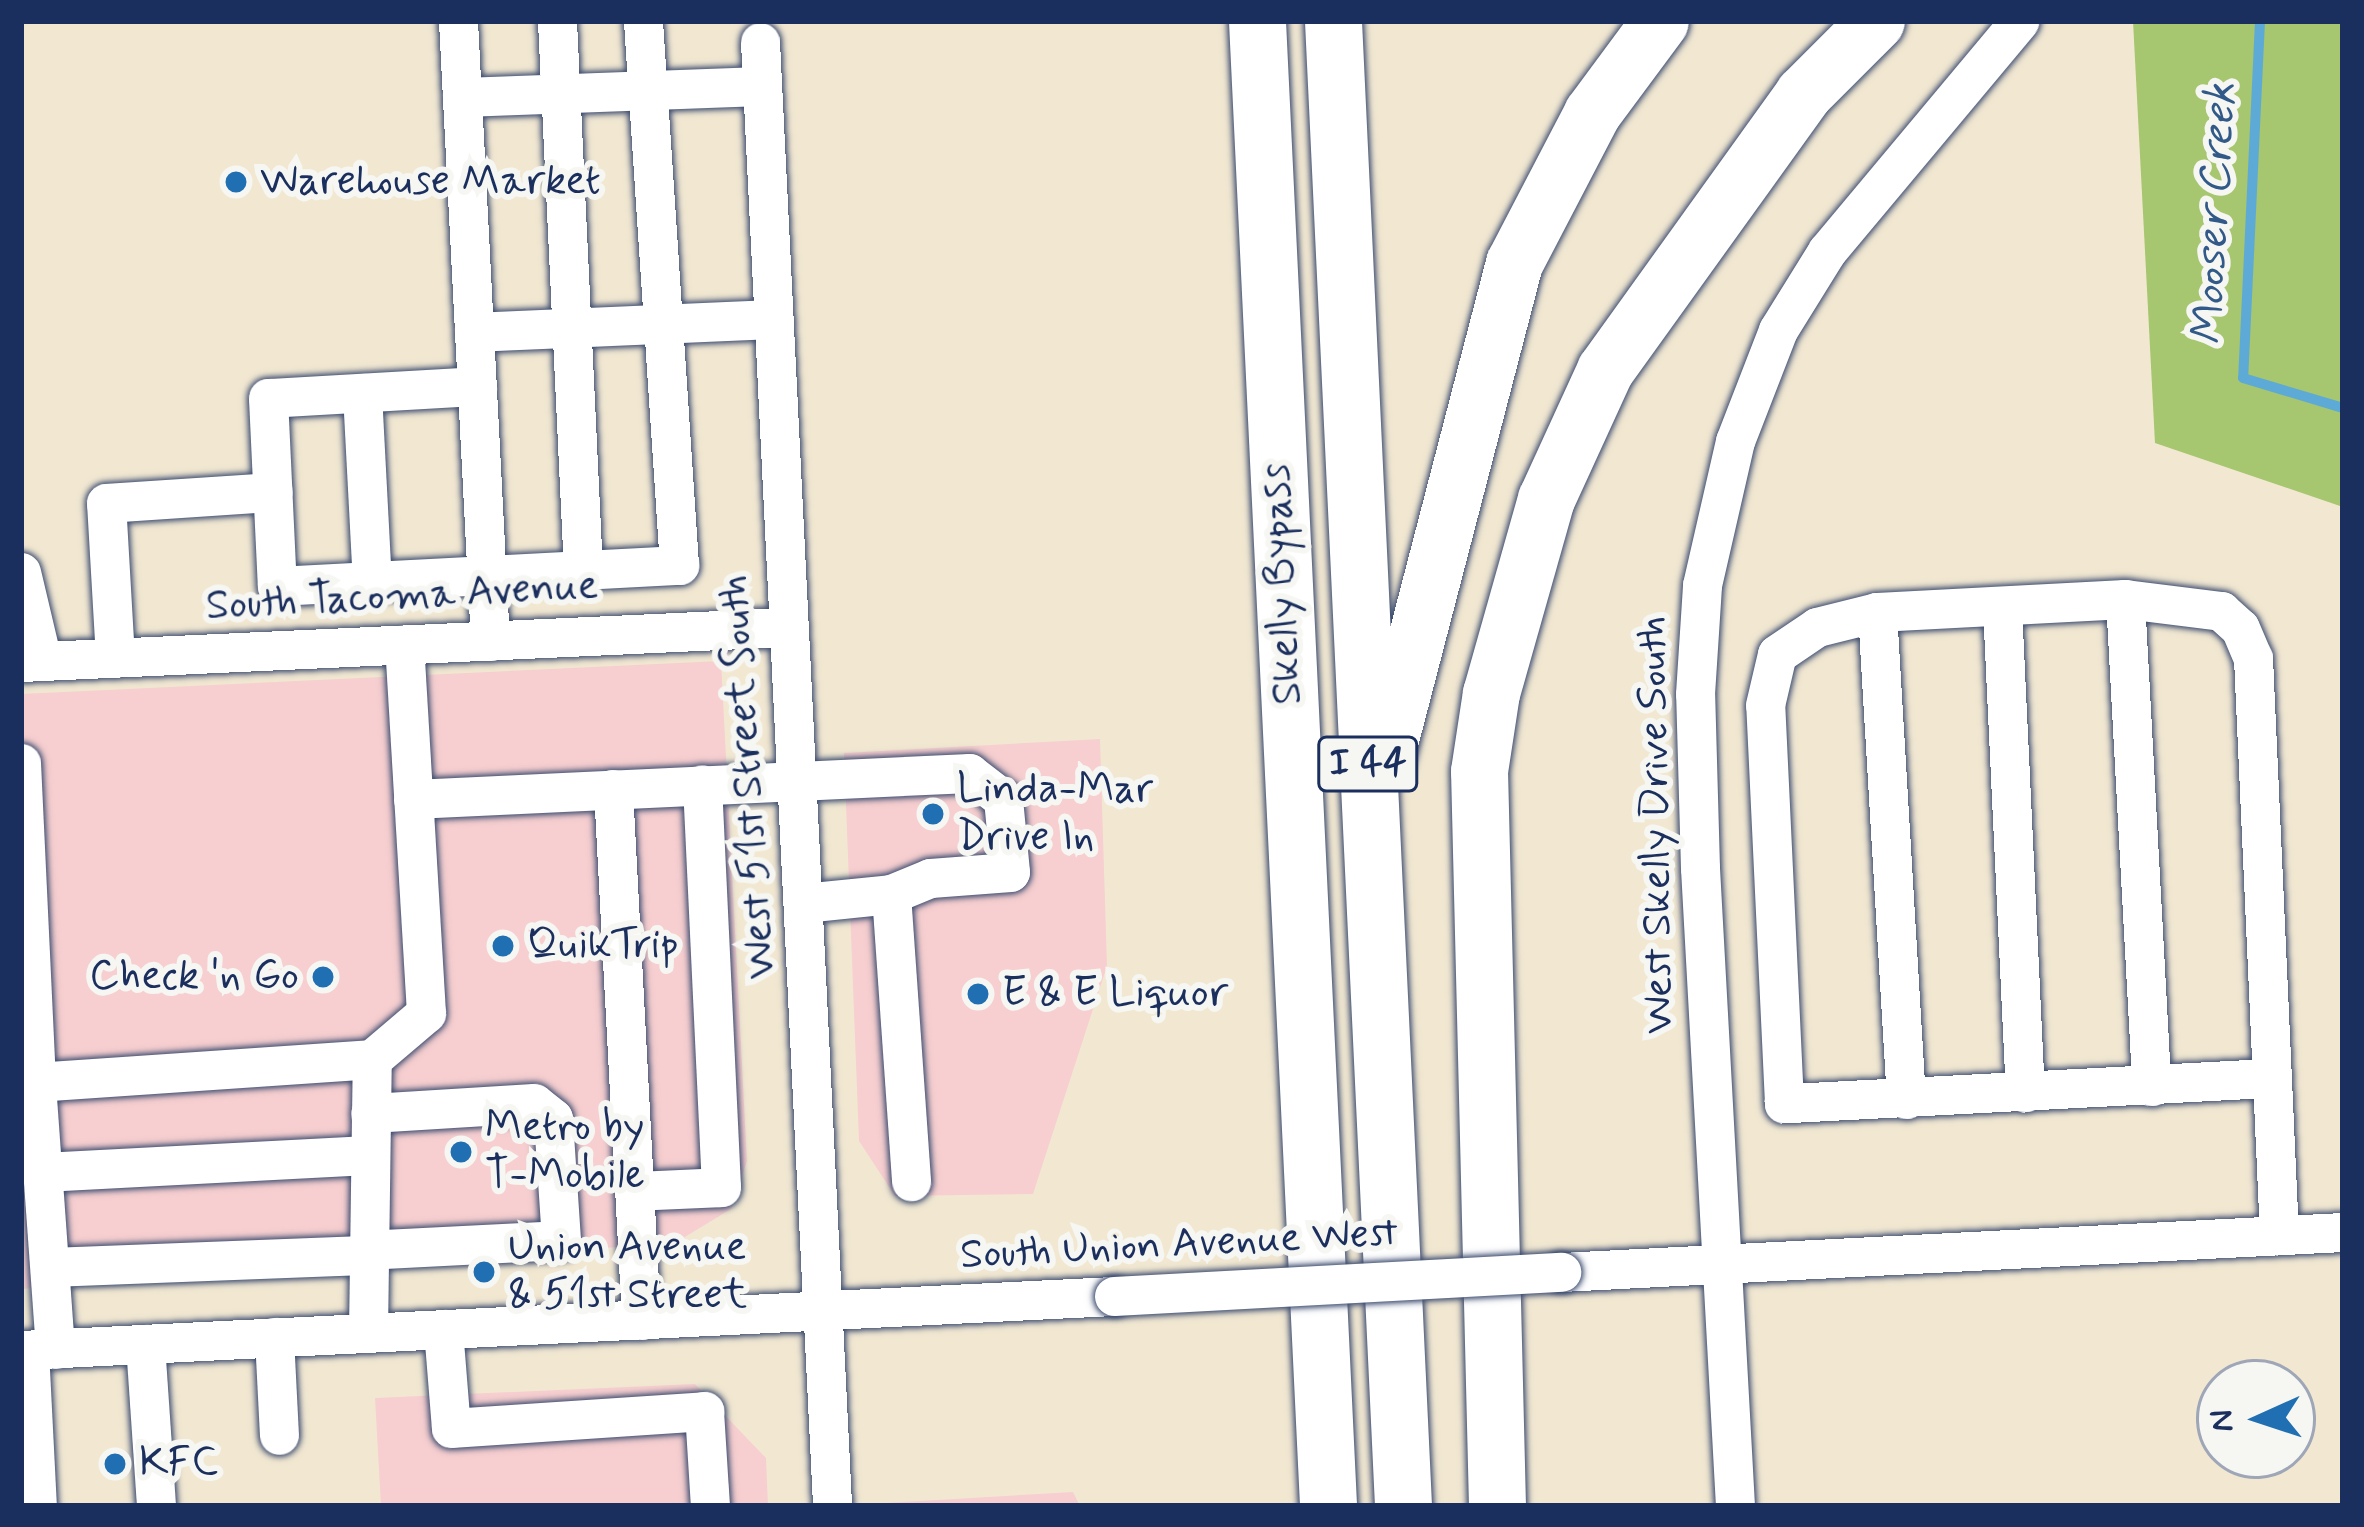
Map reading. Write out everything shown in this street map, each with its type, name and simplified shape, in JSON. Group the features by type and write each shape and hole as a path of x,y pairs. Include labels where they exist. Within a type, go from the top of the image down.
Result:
{"highway":[{"name":"Skelly Bypass","path":"1257,21 1328,1506"},
{"name":"Skelly Bypass","path":"1333,21 1403,1506"},
{"path":"1370,813 1514,263 1592,113 1660,21"},
{"path":"1497,1506 1483,1175 1479,770 1491,693 1546,499 1571,434 1646,305 1803,94 1876,21"}],"street":[{"path":"458,21 490,640"},
{"path":"557,21 583,570"},
{"path":"477,386 268,398 277,586 679,565 643,21"},
{"name":"West Skelly Drive South","path":"1735,1506 1717,1265 1695,694 1702,585 1735,441 1790,310 1827,251 2019,21"},
{"name":"West 51st Street South","path":"760,42 832,1506"},
{"path":"462,97 762,86"},
{"path":"474,332 771,319"},
{"path":"362,392 372,581"},
{"path":"115,658 106,503 273,492"},
{"path":"21,572 32,662"},
{"path":"2126,599 2152,1086"},
{"path":"2268,1078 1784,1103 1765,704 1777,654 1817,627 1877,612 2126,599 2221,611 2240,628 2253,658 2268,1078 2279,1235"},
{"path":"2002,607 2025,1092"},
{"path":"1877,612 1906,1099"},
{"name":"South Tacoma Avenue","path":"32,662 787,627"},
{"path":"37,1082 372,1059 426,1013 404,645"},
{"path":"21,763 37,1082 37,1506"},
{"path":"413,799 969,772 1004,799 1010,872 930,878 891,894 803,904"},
{"path":"634,1191 721,1186 702,784"},
{"path":"614,790 640,1320"},
{"path":"891,894 911,1181"},
{"path":"368,1332 364,1252 372,1059"},
{"path":"40,1255 364,1252 561,1240 553,1118 534,1103 370,1113"},
{"path":"35,1157 368,1154"},
{"name":"South Union Avenue West","path":"35,1350 2343,1232"},
{"path":"443,1329 451,1428 704,1411 710,1506"},
{"path":"274,1337 279,1435"},
{"path":"145,1344 156,1506"}],"shaded area":[{"path":"721,661 747,1161 731,1209 675,1243 21,1289 21,694"},
{"path":"1100,739 1107,966 1033,1194 895,1196 859,1141 844,753"},
{"path":"695,1384 766,1458 768,1506 381,1506 375,1398"},
{"path":"1073,1492 1080,1506 886,1506 886,1503"}],"green space":[{"path":"2133,21 2343,21 2343,507 2155,443"}],"waterway":[{"name":"Mooser Creek","path":"2260,21 2243,378 2343,408"}],"place":[{"name":"Warehouse Market","path":"236,182"},
{"name":"Linda-Mar Drive In","path":"933,814"},
{"name":"QuikTrip","path":"503,946"},
{"name":"Check 'n Go","path":"323,977"},
{"name":"E & E Liquor","path":"978,994"},
{"name":"Metro by T-Mobile","path":"461,1152"},
{"name":"Union Avenue & 51st Street","path":"484,1272"},
{"name":"KFC","path":"115,1464"}]}
